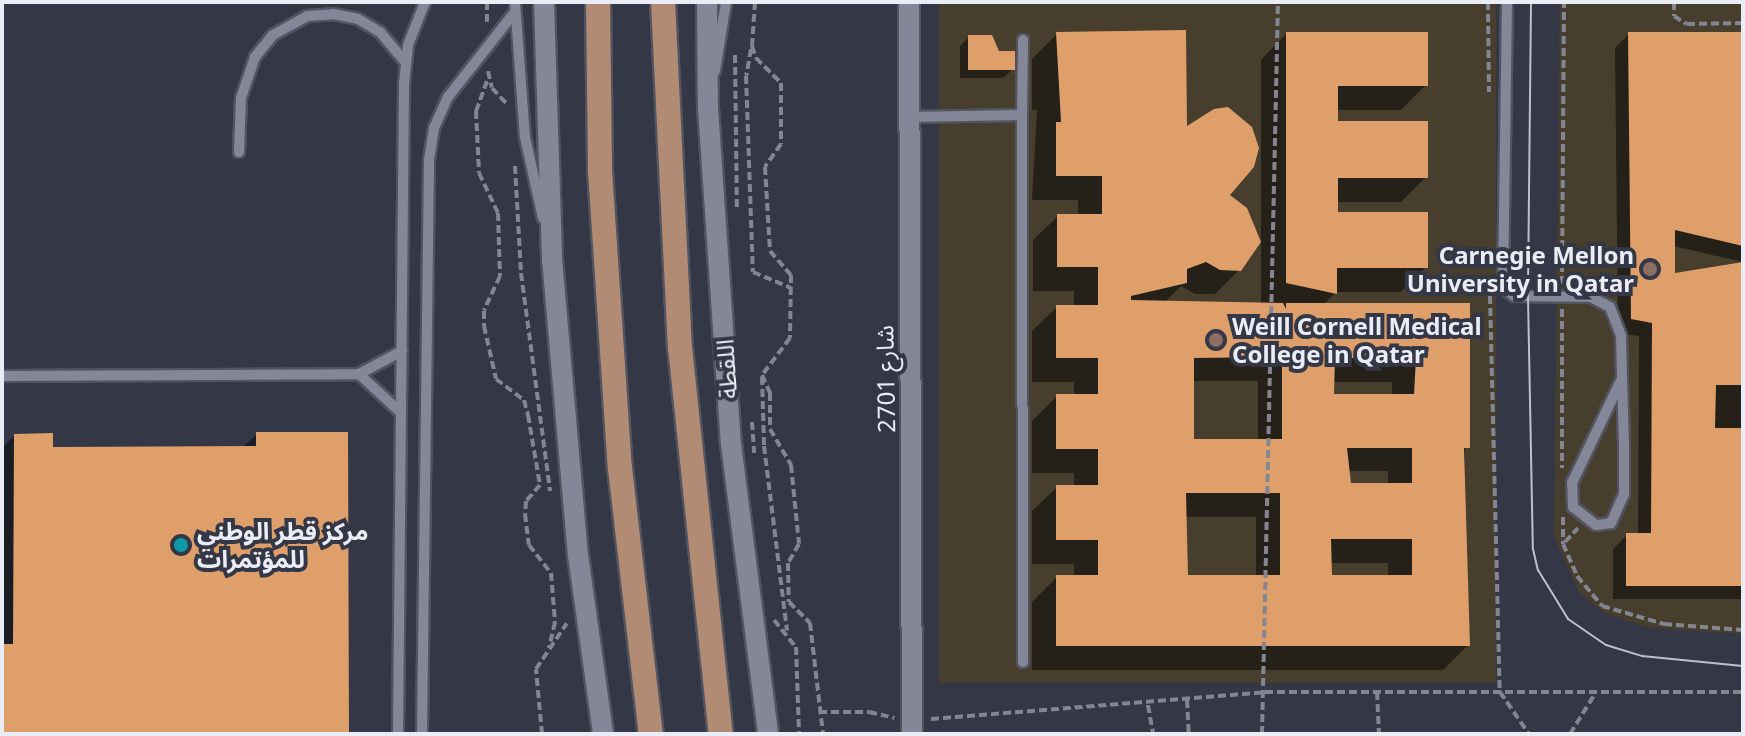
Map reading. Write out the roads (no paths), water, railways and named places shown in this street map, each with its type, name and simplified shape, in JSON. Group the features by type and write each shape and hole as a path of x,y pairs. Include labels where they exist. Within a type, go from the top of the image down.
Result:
{"main road":[{"path":"598,2 600,170 620,468 651,734"},
{"name":"اللقطة","path":"663,2 678,323 721,734"}],"street":[{"path":"544,2 552,259 578,555 603,734"},
{"name":"اللقطة","path":"707,2 708,108 731,444 768,734"},
{"name":"شارع 2701","path":"907,2 912,727"}],"lane":[{"path":"398,734 405,62 425,2"},
{"path":"708,108 726,2"},
{"path":"1507,2 1503,287 1514,296 1591,297 1610,307 1621,336 1622,378 1624,494 1620,512 1611,523 1585,521 1573,507 1572,483 1622,378"},
{"path":"514,8 525,137 552,259"},
{"path":"422,734 429,160 434,128 448,97 487,49 514,8"},
{"path":"239,152 241,98 255,57 273,35 307,16 333,14 358,19 380,32 405,62"},
{"path":"1023,40 1023,662"},
{"path":"908,117 1022,115"},
{"path":"2,376 359,374 402,351"},
{"path":"359,374 400,412"}],"tram line":[{"path":"1531,2 1528,297 1533,549 1538,570 1568,619 1606,645 1642,656 1743,666"}],"place":[{"name":"Carnegie Mellon University in Qatar","path":"1650,269"},
{"name":"Weill Cornell Medical College in Qatar","path":"1216,340"},
{"name":"مركز قطر الوطني للمؤتمرات","path":"181,545"}]}
